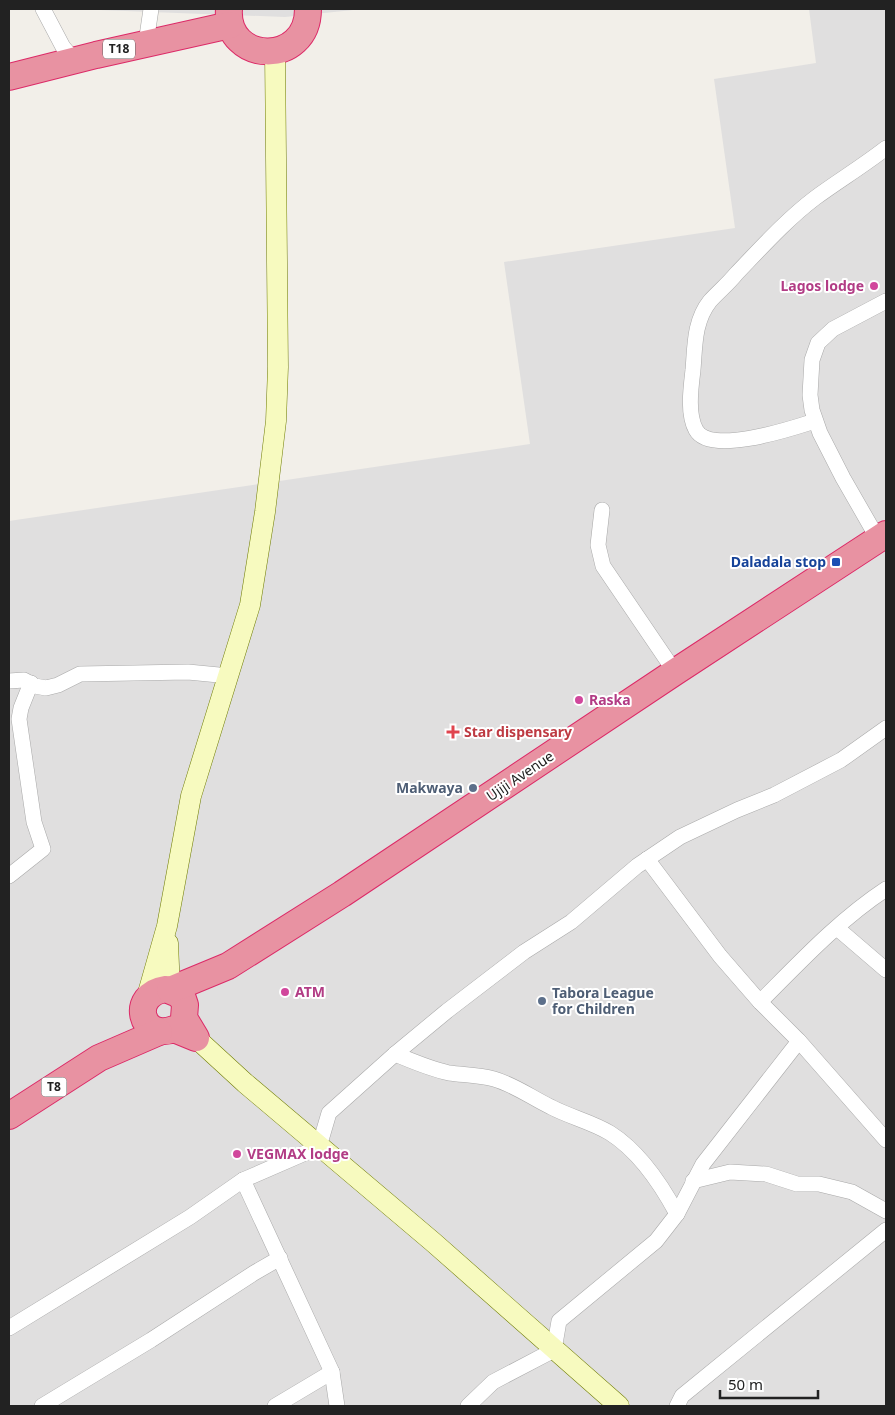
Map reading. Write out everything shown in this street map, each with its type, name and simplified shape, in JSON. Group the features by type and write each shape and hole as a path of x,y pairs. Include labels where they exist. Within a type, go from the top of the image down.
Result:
{"highway":[{"path":"230,17 235,35 243,43 252,49 274,52 286,48 297,40 304,30 311,12"},
{"name":"T18","path":"9,77 146,43 230,17"},
{"name":"Ujiji Avenue","path":"228,966 350,889 675,672 882,537"},
{"path":"196,1038 174,1029 167,1032 149,1016 159,990 170,990 228,966"},
{"path":"196,1038 184,1018 186,1012 228,966"},
{"path":"170,990 183,999 186,1012"},
{"name":"T8","path":"9,1116 99,1058 149,1016"}],"main road":[{"path":"149,1016 191,796 250,605 265,512 276,420 278,367 274,52"},
{"path":"167,926 170,990"},
{"path":"196,1038 319,1147 433,1242 619,1406"}],"street":[{"path":"43,9 63,47 75,61"},
{"path":"146,43 151,9"},
{"path":"815,421 737,441 708,438 700,435 693,422 692,409 692,376 698,324 704,308 711,299 775,234 814,199 886,148"},
{"path":"882,537 843,478 815,421 810,395 812,360 818,342 833,329 886,300"},
{"path":"602,510 598,545 603,566 675,672"},
{"path":"9,680 22,680 40,688 53,687 80,674 188,672 229,676"},
{"path":"9,876 43,850 34,822 20,719 21,708 31,683"},
{"path":"9,1328 190,1217 243,1180 319,1147 329,1113 395,1054 524,952 571,922 647,858 680,837 774,795 841,760 886,728"},
{"path":"647,858 720,956 760,1002 799,1041 886,1140"},
{"path":"760,1002 837,928 862,906 886,889"},
{"path":"837,928 886,970"},
{"path":"468,1406 492,1382 554,1350 558,1321 656,1241 677,1214 703,1164 799,1041"},
{"path":"395,1054 436,1070 480,1076 509,1084 557,1110 610,1133 646,1166 662,1187 677,1214"},
{"path":"693,1181 730,1172 766,1174 798,1184 819,1184 852,1192 886,1211"},
{"path":"243,1180 332,1372 337,1406"},
{"path":"677,1406 682,1396 886,1230"},
{"path":"42,1406 151,1340 280,1258"},
{"path":"275,1406 332,1372"}],"shaded area":[{"path":"73,9 363,9 285,17"},
{"path":"809,9 886,9 886,1406 9,1406 9,521 530,444 504,262 735,228 714,79 816,63"}],"place":[{"name":"Lagos lodge","path":"874,286"},
{"name":"Daladala stop","path":"836,562"},
{"name":"Raska","path":"579,700"},
{"name":"Star dispensary","path":"453,732"},
{"name":"Makwaya","path":"473,788"},
{"name":"ATM","path":"285,992"},
{"name":"Tabora League for Children","path":"542,1001"},
{"name":"VEGMAX lodge","path":"237,1154"}]}
